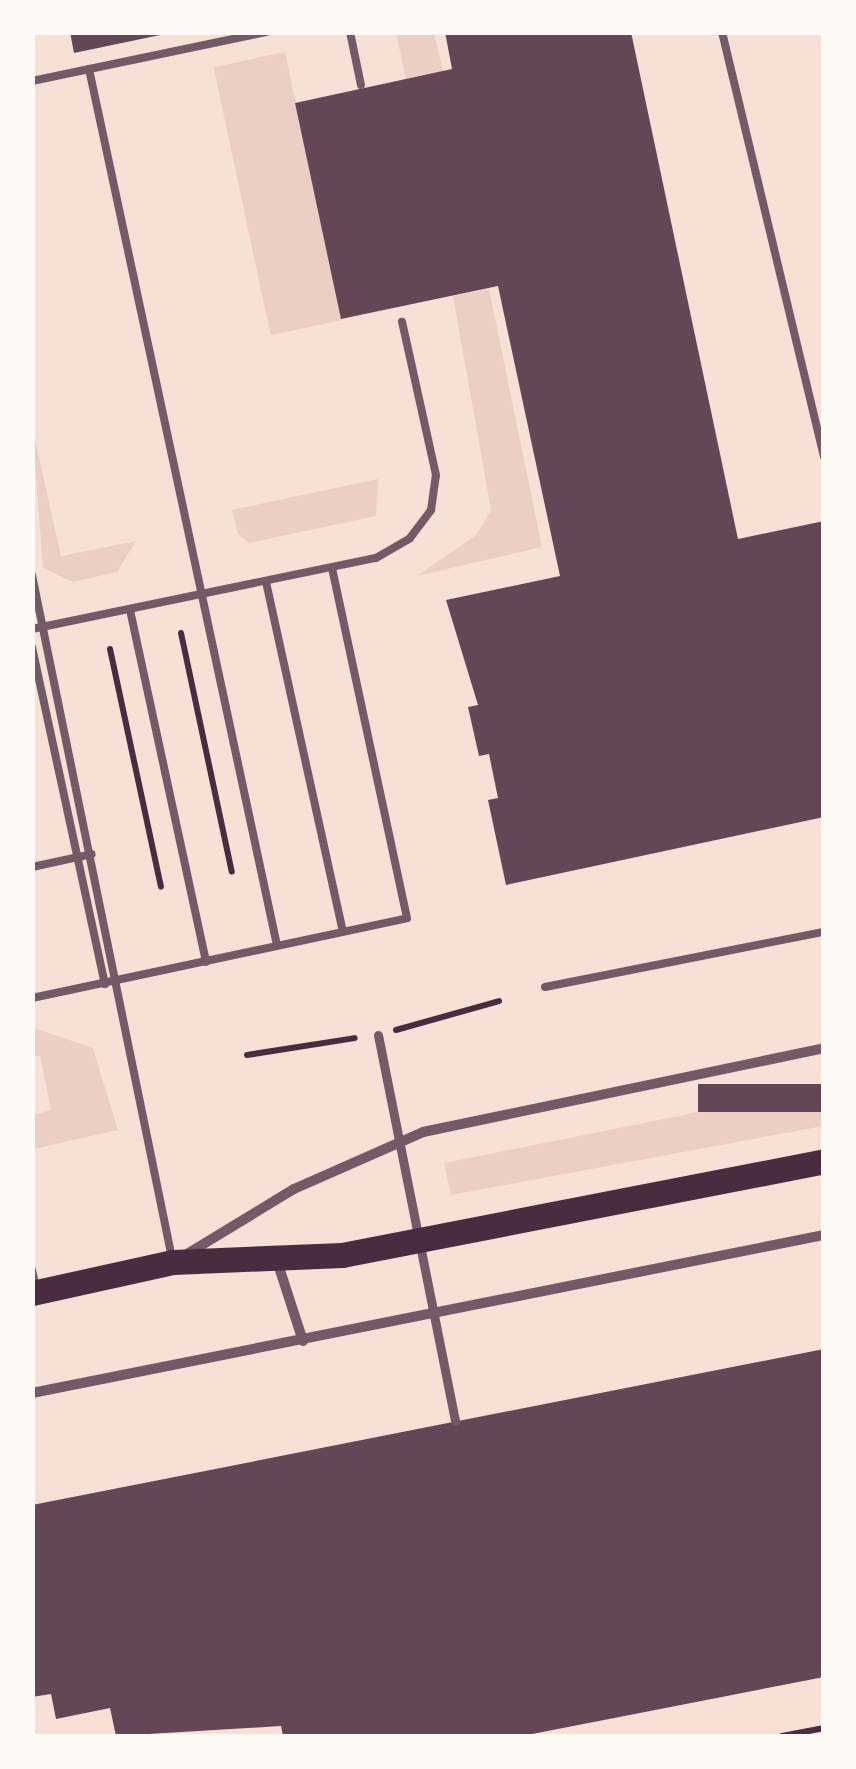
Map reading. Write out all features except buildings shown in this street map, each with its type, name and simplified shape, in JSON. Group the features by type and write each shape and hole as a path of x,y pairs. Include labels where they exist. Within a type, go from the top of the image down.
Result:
{"main road":[{"path":"34,1285 173,1262 342,1255 824,1161"}],"street":[{"path":"378,1034 455,1421"},
{"path":"173,1262 294,1189 422,1132 824,1048"},
{"path":"32,1393 824,1235"},
{"path":"275,1256 302,1341"}],"lane":[{"path":"32,80 268,32"},
{"path":"350,32 362,86"},
{"path":"722,32 824,457"},
{"path":"89,69 277,945"},
{"path":"32,630 376,558 431,510 436,475 402,322"},
{"path":"32,998 407,918 332,568"},
{"path":"32,575 119,982 173,1262"},
{"path":"266,582 343,931"},
{"path":"130,610 206,962"},
{"path":"32,647 105,984"},
{"path":"32,867 92,854"},
{"path":"546,987 824,932"}],"path":[{"path":"181,633 232,872"},
{"path":"110,649 161,887"},
{"path":"782,1736 824,1728"}],"shaded area":[{"path":"396,33 434,33 443,71 406,79"},
{"path":"285,52 342,320 271,335 214,67"},
{"path":"489,289 542,547 417,576 476,535 491,510 453,296"},
{"path":"32,426 61,556 136,541 117,572 73,582 43,568"},
{"path":"378,479 376,516 249,543 238,534 232,510"},
{"path":"34,1028 93,1048 118,1130 33,1149 33,1115 51,1110 40,1056 33,1056"},
{"path":"823,1087 823,1126 451,1195 444,1163"}]}
